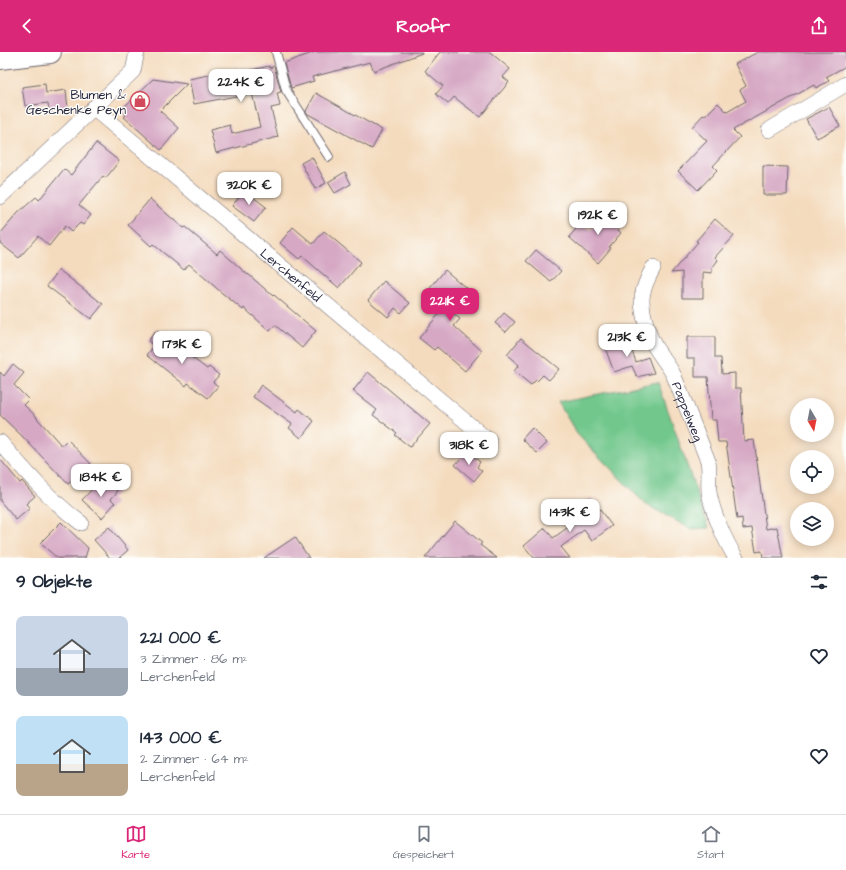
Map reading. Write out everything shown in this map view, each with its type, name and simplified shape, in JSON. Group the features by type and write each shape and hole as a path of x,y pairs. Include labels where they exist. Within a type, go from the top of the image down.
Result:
{"street":[{"path":"0,58 50,52"},
{"path":"0,197 132,71 137,52"},
{"path":"769,130 846,84"},
{"name":"Lerchenfeld","path":"93,108 489,441"},
{"name":"Pappelweg","path":"653,268 644,286 641,300 642,310 650,338 654,346 669,365 708,460 710,471 708,482 710,494 724,535 736,558"},
{"path":"0,442 46,493 62,509 81,523"}],"lane":[{"path":"276,52 286,90 329,157"}],"green space":[{"path":"658,382 709,528 691,529 645,504 577,434 558,402"}],"building":[{"path":"315,52 422,53 374,71 370,62 312,77 314,81 291,88 284,63"},
{"path":"440,52 490,52 510,69 503,77 509,82 480,117 454,97 448,104 436,94 443,86 425,71"},
{"path":"758,52 846,52 846,66 826,77 829,81 816,88 814,85 733,130 740,137 713,166 717,170 698,190 678,171 707,141 692,127 703,115 705,116 718,103 727,112 746,101 740,90 746,86 735,64"},
{"path":"269,66 270,68 274,66 281,92 277,93 280,106 271,108 278,137 216,153 210,130 230,125 232,134 260,127 252,93 194,104 189,79 237,69 238,73"},
{"path":"153,79 187,84 160,111 179,128 161,150 124,117 126,115 121,110"},
{"path":"45,84 46,93 66,90 68,109 49,111 48,103 25,106 22,87"},
{"path":"316,93 382,130 372,149 308,114 306,111"},
{"path":"829,107 840,126 817,138 806,119"},
{"path":"96,143 119,161 106,178 103,176 79,205 91,215 83,225 80,223 71,232 65,226 49,246 38,236 19,258 0,243 0,234 18,213 36,197 39,200 64,169 71,175"},
{"path":"312,157 326,183 315,189 301,163"},
{"path":"763,166 788,167 787,195 763,195"},
{"path":"345,172 351,184 335,193 328,182"},
{"path":"244,190 266,207 254,222 232,206"},
{"path":"150,199 183,228 185,227 217,254 220,250 316,331 302,348 275,325 270,331 244,308 243,310 222,293 189,264 184,270 153,244 151,246 128,225"},
{"path":"609,211 623,223 617,229 621,233 598,263 569,237 582,222 591,230"},
{"path":"715,219 734,236 715,257 718,260 712,268 712,273 703,272 703,298 682,298 682,272 671,273 698,242 696,241"},
{"path":"293,227 313,244 324,231 361,262 339,288 302,256 299,259 280,243"},
{"path":"536,250 561,271 551,282 526,261"},
{"path":"59,270 103,304 91,319 47,286"},
{"path":"445,270 472,293 454,314 460,319 454,326 482,351 465,371 437,347 434,350 419,338 444,308 426,293"},
{"path":"384,281 410,303 401,313 395,308 388,317 368,300"},
{"path":"504,313 515,322 506,332 495,323"},
{"path":"156,330 207,369 209,367 219,375 213,382 218,386 208,398 188,383 186,386 147,355 154,346 148,341"},
{"path":"627,337 636,362 648,357 654,373 637,377 632,366 614,372 604,345"},
{"path":"687,337 715,337 715,358 721,358 722,374 735,373 735,388 741,388 744,441 754,440 766,529 777,527 783,558 763,558 762,551 756,552 752,528 743,529 742,518 737,519 726,442 718,442 716,420 711,420 708,377 695,377 695,358 687,358"},
{"path":"521,338 559,369 549,380 543,375 531,385 514,371 519,365 507,355"},
{"path":"13,364 24,373 14,385 29,400 24,405 37,417 62,446 68,440 91,464 68,484 0,415 0,372 4,376"},
{"path":"368,372 430,424 410,447 395,435 397,433 373,415 377,410 353,391"},
{"path":"261,385 297,412 299,409 314,421 301,438 289,428 292,424 253,397"},
{"path":"532,428 547,443 537,453 522,439"},
{"path":"467,451 480,462 477,467 482,471 474,481 455,465"},
{"path":"0,459 20,483 22,481 35,496 26,504 30,508 16,520 0,501"},
{"path":"103,477 118,491 111,499 115,503 102,518 82,500"},
{"path":"591,498 612,526 592,541 584,530 561,547 570,558 534,558 524,546 545,528 553,538 577,521 572,513"},
{"path":"455,521 482,543 480,545 497,558 425,558"},
{"path":"61,522 88,548 85,558 57,558 40,543"},
{"path":"109,527 128,550 119,558 110,558 94,540"},
{"path":"295,537 309,558 264,558"}],"place":[{"name":"Blumen & Geschenke Peyn","path":"140,101"}]}
